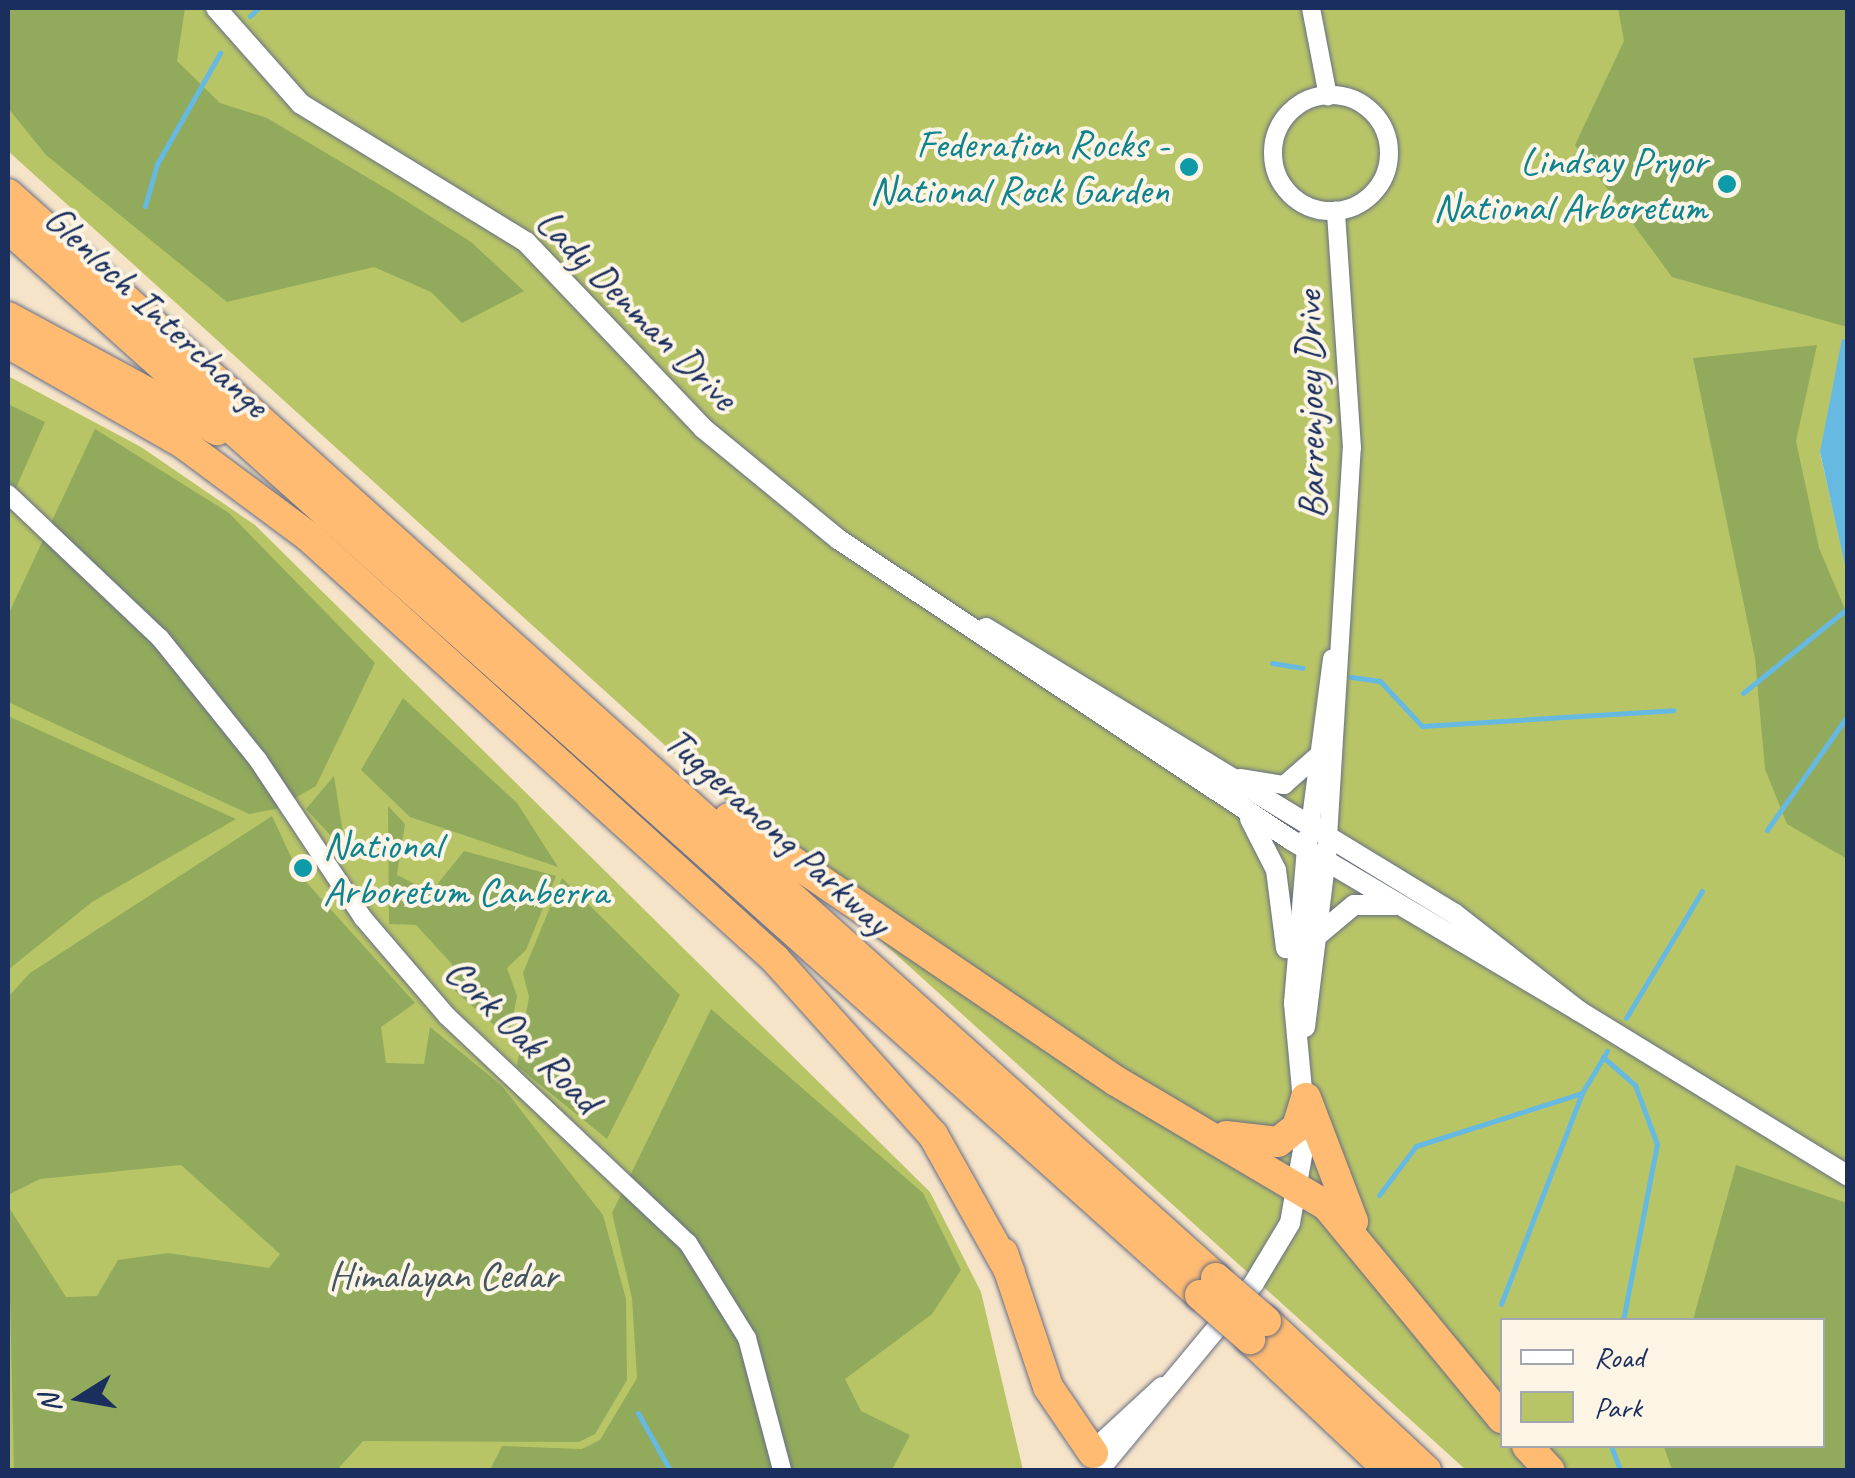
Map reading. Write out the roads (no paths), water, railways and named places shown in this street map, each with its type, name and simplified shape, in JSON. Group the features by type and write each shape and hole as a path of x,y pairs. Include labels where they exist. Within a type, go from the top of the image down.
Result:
{"highway":[{"name":"Glenloch Interchange","path":"8,178 76,250"},
{"name":"Glenloch Interchange","path":"8,194 76,250"},
{"name":"Glenloch Interchange","path":"8,228 194,389 252,454"},
{"name":"Tuggeranong Parkway","path":"76,250 590,716 1208,1286"},
{"path":"8,317 252,454"},
{"path":"8,343 184,444 309,538 775,959 933,1135 1010,1272"},
{"name":"Tuggeranong Parkway","path":"252,454 1258,1330 1426,1470"},
{"path":"590,716 844,899 1300,1189 1342,1220 1500,1416"},
{"path":"650,803 908,1074 974,1178 1069,1425 1093,1467"},
{"path":"1199,1127 1266,1146 1294,1131 1304,1084"},
{"path":"1304,1084 1344,1205 1378,1268"},
{"name":"Tuggeranong Parkway","path":"1258,1330 1389,1470"},
{"path":"1528,1448 1549,1470"}],"street":[{"name":"Lady Denman Drive","path":"216,8 301,104 505,226 748,468 1240,806 1848,1176"},
{"path":"1311,8 1328,96"},
{"path":"1328,96 1374,115 1388,153 1374,192 1336,211 1293,197 1273,154 1285,117 1328,96"},
{"name":"Barrenjoey Drive","path":"1328,838 1352,394 1336,211"},
{"name":"Cork Oak Road","path":"8,494 160,638 258,760 364,918 448,1016 688,1243 747,1338 782,1470"},
{"name":"Barrenjoey Drive","path":"1307,849 1342,598"},
{"name":"Lady Denman Drive","path":"967,621 1235,776 1328,838 1455,914 1579,1011"},
{"path":"1235,776 1284,785 1305,774 1318,750"},
{"path":"1240,806 1276,870 1304,1084"},
{"path":"1093,1467 1266,1268 1300,1189 1304,1084 1328,838"},
{"path":"1294,1024 1307,849"},
{"path":"1316,941 1354,905 1398,905"}],"water":[{"path":"1842,339 1848,341 1847,574 1820,452"}],"waterway":[{"path":"250,16 258,8"},
{"path":"145,206 157,164 220,53"},
{"path":"1743,693 1848,608"},
{"path":"1272,663 1303,668"},
{"path":"1351,677 1380,681 1422,726 1673,710"},
{"path":"1767,830 1848,715"},
{"path":"1626,1018 1702,891"},
{"path":"1379,1195 1416,1146 1582,1093 1607,1051"},
{"path":"1603,1057 1635,1085 1657,1144 1623,1318"},
{"path":"1501,1304 1582,1093"},
{"path":"638,1413 670,1470"},
{"path":"1612,1448 1620,1470"}],"place":[{"name":"Federation Rocks - National Rock Garden","path":"1189,167"},
{"name":"Lindsay Pryor National Arboretum","path":"1727,184"},
{"name":"National Arboretum Canberra","path":"303,868"}],"park label":[{"name":"Himalayan Cedar","path":"443,1275"}]}
